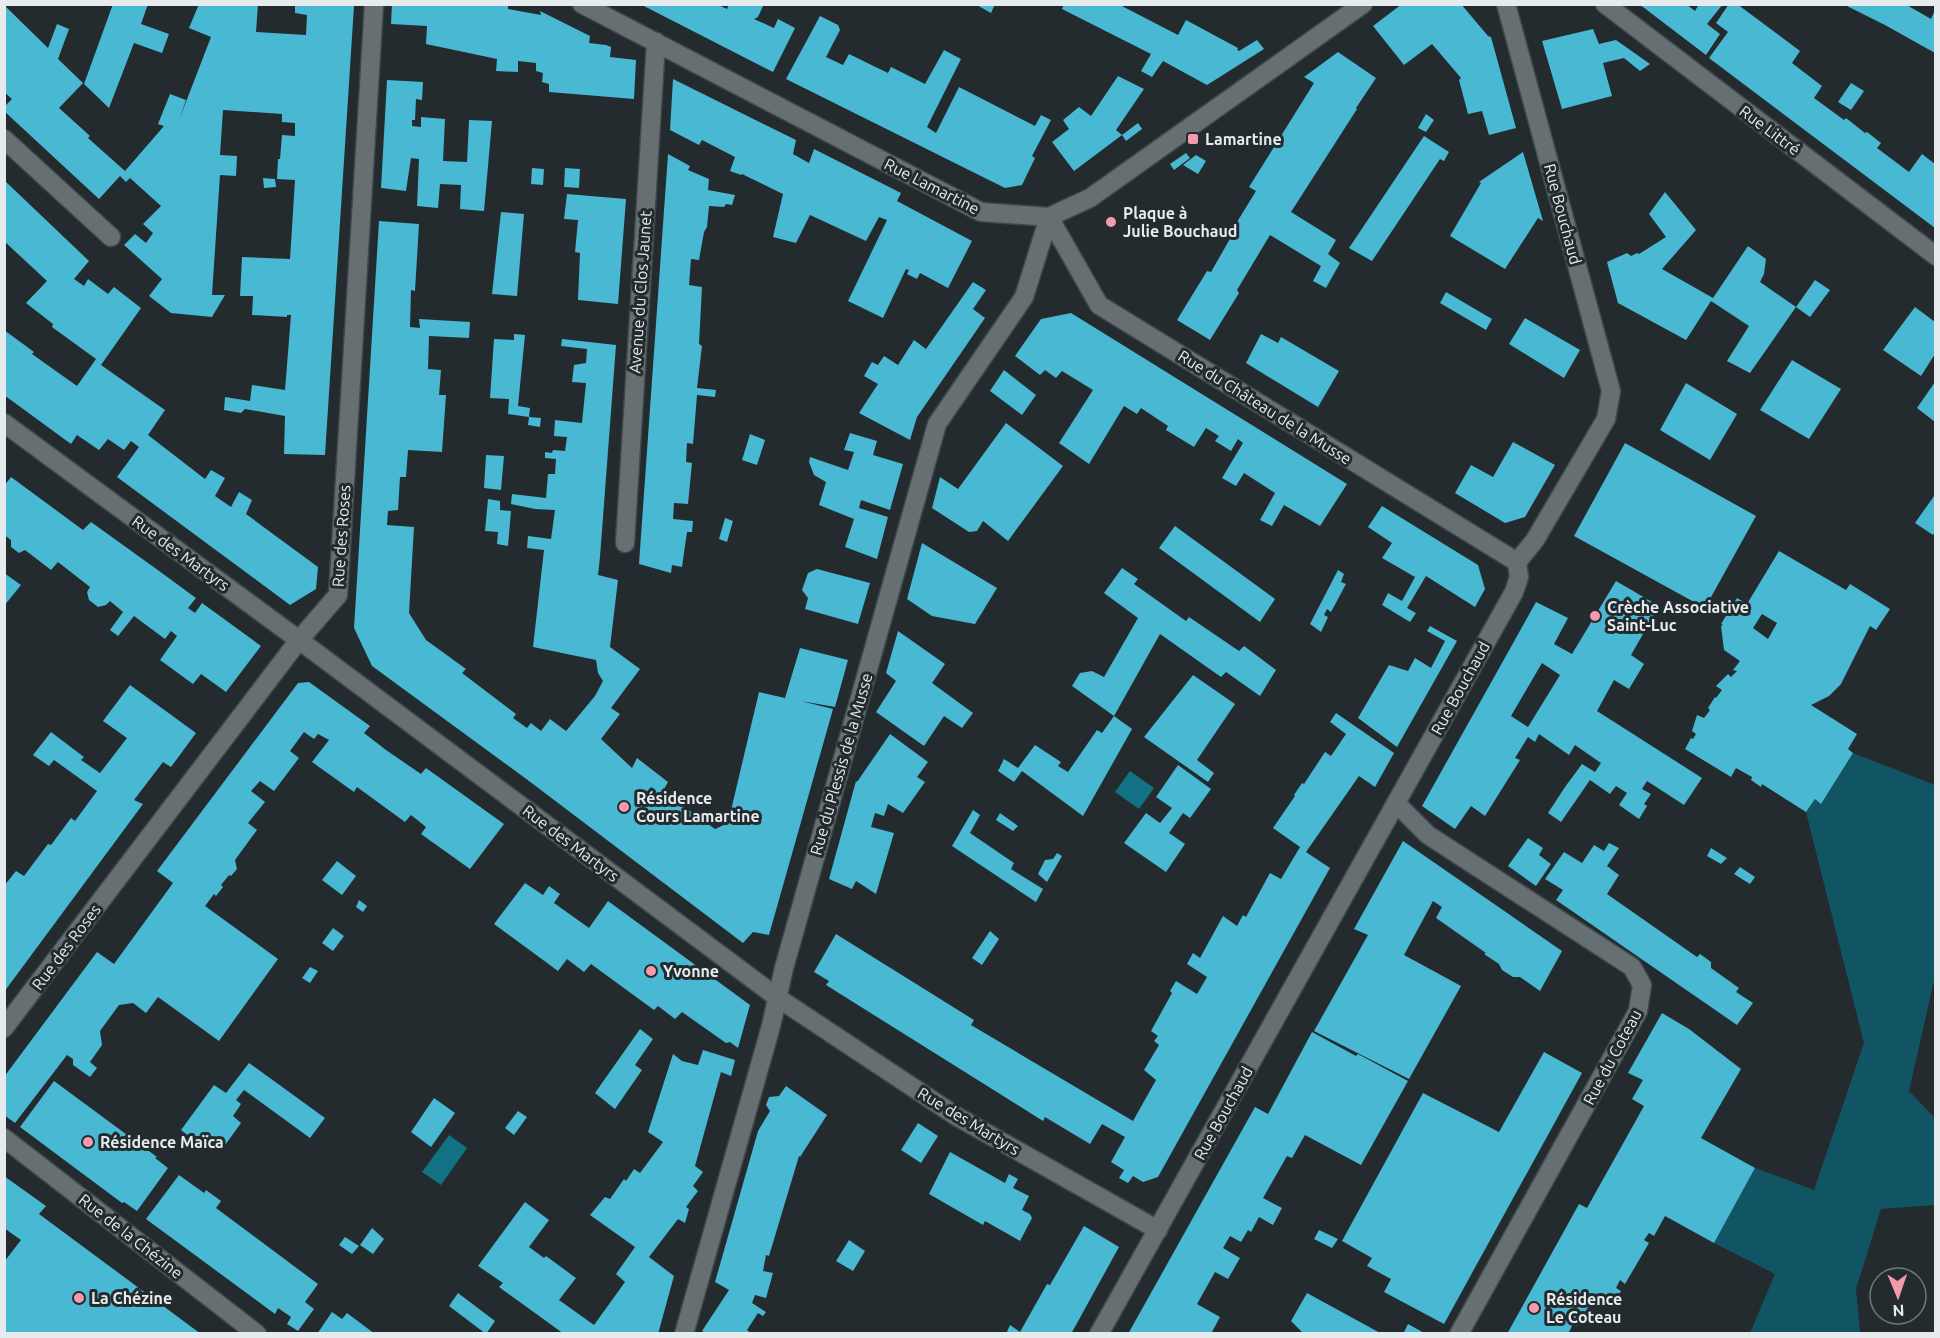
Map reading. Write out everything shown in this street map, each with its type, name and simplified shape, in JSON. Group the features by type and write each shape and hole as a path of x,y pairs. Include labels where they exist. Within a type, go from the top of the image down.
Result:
{"street":[{"name":"Rue des Roses","path":"4,1028 299,640 338,595 374,4"},
{"name":"Rue Lamartine","path":"582,4 981,212 1048,217 1090,198 1363,4"},
{"name":"Rue Bouchaud","path":"1099,1334 1514,592 1519,577 1517,562 1535,540 1606,419 1611,392 1506,4"},
{"name":"Rue Littré","path":"1605,4 1935,256"},
{"name":"Avenue du Clos Jaunet","path":"624,543 656,42"},
{"path":"4,139 111,237"},
{"name":"Rue du Château de la Musse","path":"1048,217 1100,305 1517,562"},
{"name":"Rue du Plessis de la Musse","path":"684,1334 937,424 1024,297 1048,217"},
{"name":"Rue des Martyrs","path":"4,423 778,998 956,1116 1158,1230"},
{"name":"Rue du Coteau","path":"1395,803 1428,836 1632,967 1642,986 1638,1011 1459,1334"},
{"name":"Rue de la Chézine","path":"4,1138 257,1334"}],"shaded area":[{"path":"1853,753 1935,785 1935,976 1909,1091 1935,1118 1935,1205 1881,1209 1856,1289 1860,1333 1750,1333 1775,1274 1714,1243 1755,1168 1814,1190 1864,1043 1806,812 1815,799 1821,803"},
{"path":"1130,771 1154,788 1139,809 1115,792"},
{"path":"449,1135 467,1148 441,1185 422,1172"}],"building":[{"path":"113,4 148,4 141,24 169,34 162,53 134,43 109,108 84,84"},
{"path":"199,4 258,4 256,32 306,35 307,15 295,13 295,4 354,6 325,455 284,454 285,416 245,409 241,413 224,410 225,397 250,401 252,385 285,390 291,315 287,317 252,315 253,296 240,296 242,257 290,259 295,180 277,179 282,135 295,136 295,123 282,122 282,114 223,110 220,155 237,156 236,176 220,175 212,295 225,295 212,317 171,313 149,296 162,279 124,245 135,234 146,243 153,233 143,224 161,206 130,178 126,182 120,176 99,199 4,111 4,107 12,99 4,92 4,5 48,48 57,24 69,29 58,59 83,83 59,108 125,171 164,126 158,124 170,94 186,100 179,120 211,37 189,28"},
{"path":"392,4 502,4 508,6 508,9 541,15 540,11 590,36 589,43 611,47 610,57 636,60 634,99 549,92 549,84 542,82 543,73 536,71 536,63 518,61 518,72 496,71 497,59 426,44 427,26 391,24"},
{"path":"640,4 716,4 727,9 729,4 759,4 763,6 758,17 754,19 774,28 778,19 795,28 773,72"},
{"path":"975,4 995,4 991,13"},
{"path":"1064,4 1118,4 1178,35 1186,20 1238,48 1239,51 1257,40 1264,49 1207,85 1163,61 1152,77 1141,71 1151,54 1062,9"},
{"path":"1402,4 1461,4 1491,37 1516,128 1489,135 1482,111 1468,114 1459,80 1461,78 1432,44 1404,65 1373,26"},
{"path":"1639,4 1686,4 1695,11 1699,4 1723,4 1707,24 1720,34 1706,55"},
{"path":"1729,4 1737,4 1800,51 1792,63 1822,86 1814,98 1881,143 1877,148 1909,172 1922,154 1935,164 1935,228 1709,58 1728,32 1716,23"},
{"path":"1843,4 1905,4 1931,19 1935,10 1935,53 1885,25"},
{"path":"820,16 838,25 840,30 826,57 843,65 849,54 888,73 891,67 925,84 944,50 961,59 927,127 936,133 959,87 1035,126 1041,115 1051,120 1032,156 1035,158 1022,185 1005,188 786,79"},
{"path":"1593,29 1599,44 1616,40 1650,64 1640,71 1624,58 1603,63 1612,96 1562,109 1542,41"},
{"path":"1338,52 1376,78 1291,212 1336,240 1328,254 1340,263 1326,288 1313,281 1321,266 1270,235 1237,290 1239,293 1210,340 1177,320 1207,271 1211,272 1256,191 1249,187 1314,83 1304,77"},
{"path":"1118,76 1144,89 1116,130 1122,135 1074,171 1052,142 1069,129 1063,120 1079,107 1091,116"},
{"path":"673,79 796,140 793,154 809,163 814,149 901,193 897,201 972,241 948,288 920,273 917,279 907,274 909,270 906,269 883,318 848,301 887,220 879,217 866,241 810,215 796,243 773,237 783,194 742,174 730,171 735,157 702,140 699,145 670,130"},
{"path":"387,80 423,82 422,100 416,99 415,120 412,120 412,126 421,127 421,117 445,119 443,161 467,162 469,120 492,121 484,211 460,209 461,185 440,184 438,208 417,206 419,159 411,158 406,191 381,188"},
{"path":"1851,83 1864,91 1851,110 1838,102"},
{"path":"1426,114 1434,120 1426,132 1418,128"},
{"path":"1138,123 1142,129 1126,141 1122,135"},
{"path":"1424,136 1449,152 1444,161 1440,159 1372,261 1349,248"},
{"path":"1523,152 1543,221 1538,218 1505,269 1450,236 1481,183 1479,182"},
{"path":"1186,153 1190,158 1174,170 1170,164"},
{"path":"668,154 690,166 688,170 709,179 708,190 735,195 732,205 709,206 707,227 699,260 691,259 689,285 702,287 699,344 702,346 697,388 716,390 715,397 697,395 693,444 687,443 686,462 692,463 688,504 674,503 673,519 693,521 692,532 687,532 682,567 672,565 671,573 639,564"},
{"path":"1196,155 1206,161 1198,174 1183,165"},
{"path":"532,168 544,169 543,185 531,184"},
{"path":"565,168 580,169 579,188 564,187"},
{"path":"263,178 275,179 276,187 264,188"},
{"path":"4,180 89,261 74,279 84,286 88,279 108,294 114,287 141,308 101,365 165,410 148,435 205,479 211,470 225,478 215,496 231,507 239,492 252,500 246,514 318,567 316,589 290,605 117,477 139,447 131,441 124,450 108,439 99,450 77,435 71,444 4,395 4,330 34,352 32,354 77,386 96,359 52,327 53,324 26,303 47,281 4,241"},
{"path":"1665,192 1696,230 1662,269 1713,298 1748,246 1766,259 1764,274 1760,282 1796,307 1750,373 1727,361 1749,326 1711,301 1686,340 1618,303 1607,262 1627,253 1631,256 1639,254 1666,237 1649,214"},
{"path":"567,194 626,199 618,304 578,300 580,253 575,252 578,220 564,219"},
{"path":"501,212 524,214 517,296 492,294"},
{"path":"379,221 419,224 415,291 411,290 410,327 420,328 419,319 470,322 469,338 429,336 428,369 441,370 439,395 446,395 442,452 408,450 406,477 400,477 398,510 388,511 387,525 414,527 409,613 426,640 466,669 462,673 516,714 513,718 527,728 531,723 541,731 550,719 566,731 595,696 603,681 598,673 596,660 533,647 544,550 527,548 528,536 551,539 555,510 511,504 512,494 546,498 548,474 555,474 556,459 545,458 545,452 565,451 567,437 554,436 555,420 582,423 586,383 572,382 574,365 586,363 587,349 561,346 562,339 616,345 598,575 618,580 610,647 640,669 611,708 620,714 601,739 632,768 637,758 668,782 663,791 715,829 728,823 759,692 785,698 800,648 848,660 835,707 801,701 833,709 769,935 753,932 743,943 372,666 354,628"},
{"path":"1815,280 1830,290 1810,317 1796,307"},
{"path":"973,282 986,290 973,309 985,318 917,417 910,440 859,413 878,384 864,376 872,362 878,365 884,356 898,365 914,340 926,349"},
{"path":"1446,292 1492,319 1486,330 1440,303"},
{"path":"1915,307 1935,322 1935,354 1921,376 1883,350"},
{"path":"1071,313 1347,484 1320,526 1284,505 1272,526 1260,520 1275,493 1244,473 1236,486 1222,478 1243,443 1238,439 1231,451 1215,441 1219,436 1206,428 1194,447 1166,430 1168,426 1141,408 1137,414 1124,406 1089,464 1059,443 1093,390 1062,371 1056,378 1045,370 1040,375 1015,356 1041,319"},
{"path":"1525,318 1580,350 1564,378 1509,344"},
{"path":"514,334 525,335 518,406 530,408 529,417 508,414 509,399 490,398 494,339 514,340"},
{"path":"1261,334 1278,343 1281,337 1339,371 1318,407 1246,363"},
{"path":"1792,360 1841,389 1809,439 1760,410"},
{"path":"1004,370 1036,395 1022,415 990,391"},
{"path":"1935,382 1935,422 1917,408"},
{"path":"1686,383 1737,414 1710,460 1660,430"},
{"path":"529,417 541,418 540,427 528,425"},
{"path":"1006,423 1063,466 1008,541 983,521 977,531 969,532 932,508 940,477 958,489"},
{"path":"850,433 877,441 873,455 903,464 890,510 861,500 859,508 888,517 877,559 845,547 854,519 819,505 826,482 814,475 809,462 810,457 848,470 854,452 844,450"},
{"path":"750,434 765,440 757,465 742,460"},
{"path":"1513,442 1555,465 1525,517 1505,523 1455,493 1471,465 1493,477"},
{"path":"1625,443 1756,516 1705,608 1574,536"},
{"path":"486,455 504,456 501,490 484,488"},
{"path":"11,477 83,530 91,522 196,598 188,608 195,613 202,603 261,646 226,692 201,674 193,684 160,660 177,636 171,631 165,639 134,616 118,636 110,630 123,612 110,601 98,607 89,600 87,592 90,587 58,562 51,570 25,550 19,553 11,547 11,540 4,535 4,486"},
{"path":"1934,496 1935,531 1933,535 1915,523"},
{"path":"488,499 500,501 500,510 511,511 508,546 497,544 498,532 485,531"},
{"path":"1382,506 1478,565 1485,589 1475,607 1426,576 1407,608 1416,613 1410,622 1382,605 1388,593 1402,601 1415,577 1382,558 1392,543 1368,527"},
{"path":"725,518 733,521 727,542 719,539"},
{"path":"1175,526 1275,599 1260,622 1159,548"},
{"path":"922,543 997,588 975,624 932,616 907,599"},
{"path":"1779,551 1846,590 1850,584 1890,609 1876,630 1870,626 1841,684 1829,696 1811,705 1857,734 1848,749 1853,753 1821,804 1815,799 1806,812 1762,784 1761,787 1751,780 1752,777 1736,768 1731,777 1685,749 1696,734 1692,731 1697,715 1704,718 1715,697 1722,690 1716,686 1728,674 1731,677 1737,671 1733,670 1740,661 1724,650 1721,626 1723,625 1721,624 1737,598 1747,604","holes":["1762,614 1777,623 1768,639 1753,628"]},
{"path":"1122,568 1138,579 1134,584 1186,621 1189,617 1239,651 1244,646 1276,670 1260,696 1226,672 1221,677 1160,634 1114,716 1072,686 1080,673 1092,671 1104,677 1138,618 1104,593"},
{"path":"817,569 870,583 858,624 805,609 808,598 802,590 808,573"},
{"path":"1338,570 1344,574 1341,582 1346,584 1331,612 1327,609 1324,615 1328,617 1321,632 1310,624"},
{"path":"4,573 21,585 4,606"},
{"path":"1616,581 1659,606 1631,655 1644,664 1629,689 1614,680 1597,711 1702,778 1684,805 1647,781 1642,789 1651,794 1644,804 1647,806 1639,819 1619,805 1627,793 1616,786 1610,794 1590,780 1561,822 1548,813 1565,787 1582,764 1595,772 1601,763 1575,745 1569,755 1539,734 1535,742 1528,737 1515,758 1520,760 1485,816 1471,806 1455,829 1422,806 1536,602 1568,618 1554,644 1572,654","holes":["1542,663 1560,675 1528,727 1511,716"]},
{"path":"1430,626 1457,641 1397,747 1358,718 1389,665 1408,671 1415,658 1431,668 1445,641 1427,631"},
{"path":"898,631 945,664 932,683 973,713 962,728 944,716 924,746 876,712 896,681 886,673"},
{"path":"1193,675 1235,704 1197,760 1214,773 1208,782 1144,737"},
{"path":"309,682 370,726 364,733 386,750 421,774 426,768 504,824 470,869 421,834 426,827 411,815 405,822 357,787 354,792 312,762 329,740 318,734 314,739 304,732 290,751 299,758 274,791 260,781 251,791 265,802 248,823 257,830 235,860 237,869 231,876 229,875 221,885 223,887 205,906 278,959 219,1041 158,997 146,1013 133,1003 119,1005 100,1031 102,1045 90,1062 97,1068 90,1077 73,1065 73,1059 67,1055 15,1123 4,1115 4,1077 97,952 114,964 173,883 157,871 298,683"},
{"path":"130,685 196,733 171,767 163,762 134,800 143,804 4,992 4,886 16,871 24,876 71,818 75,821 97,791 54,760 49,766 33,755 51,732 84,757 81,760 100,773 127,738 103,721"},
{"path":"1336,713 1394,753 1375,787 1359,776 1306,852 1330,868 1158,1177 1143,1182 1133,1176 1128,1183 1119,1178 1124,1170 1111,1162 1125,1137 1102,1124 1090,1144 1045,1117 1043,1121 826,985 829,981 814,972 836,934 974,1020 971,1025 1133,1121 1156,1080 1144,1070 1159,1045 1154,1041 1158,1036 1151,1031 1172,993 1170,991 1176,981 1197,994 1207,977 1187,964 1193,953 1200,958 1223,916 1237,926 1243,915 1246,917 1270,873 1281,879 1300,847 1273,828 1325,752 1331,756 1346,734 1330,722"},
{"path":"1114,716 1132,729 1083,816 1022,771 1014,782 998,771 1004,759 1018,768 1035,745 1061,762 1058,766 1068,772 1097,730 1102,733"},
{"path":"890,734 928,762 917,777 925,782 903,813 888,804 884,816 875,813 871,827 894,833 876,894 856,881 852,889 829,879 856,781"},
{"path":"1178,765 1211,789 1190,818 1183,813 1169,833 1185,844 1166,872 1124,843 1146,813 1160,823 1172,808 1156,797"},
{"path":"973,810 980,815 970,833 1014,863 1011,869 1043,889 1036,902 952,846"},
{"path":"1000,813 1018,826 1013,831 996,820"},
{"path":"1528,838 1543,848 1539,855 1551,864 1536,886 1508,866"},
{"path":"1403,841 1562,951 1540,991 1520,977 1513,977 1502,970 1499,964 1484,954 1486,953 1436,918 1442,907 1433,901 1404,955 1461,986 1409,1079 1314,1031 1368,935 1354,929"},
{"path":"1609,843 1619,848 1607,866 1619,875 1607,894 1697,957 1700,954 1711,962 1711,968 1739,988 1736,992 1753,1003 1737,1025 1556,900 1563,890 1545,879 1564,852 1582,863 1594,845 1604,851"},
{"path":"1711,848 1727,858 1721,864 1707,856"},
{"path":"1057,853 1062,856 1047,882 1038,874 1045,860 1053,859"},
{"path":"337,861 356,876 342,895 322,880"},
{"path":"1740,867 1755,877 1750,884 1734,874"},
{"path":"525,883 543,895 549,886 560,894 554,903 589,928 608,901 750,1005 738,1048 730,1042 726,1043 682,1012 675,1019 658,1006 654,1010 591,964 584,972 567,959 558,971 494,924"},
{"path":"359,900 367,906 363,912 356,907"},
{"path":"333,928 344,936 333,951 322,943"},
{"path":"990,931 999,939 982,965 972,958"},
{"path":"310,967 318,971 310,983 302,978"},
{"path":"1662,1013 1689,1029 1741,1069 1701,1138 1755,1168 1714,1243 1665,1216 1654,1236 1649,1233 1644,1240 1649,1243 1625,1284 1620,1280 1616,1288 1621,1291 1612,1307 1594,1297 1577,1326 1573,1324 1568,1334 1507,1334 1579,1204 1587,1208 1644,1106 1632,1099 1643,1080 1628,1073"},
{"path":"640,1029 653,1039 635,1065 642,1070 615,1109 595,1093"},
{"path":"1312,1032 1408,1081 1361,1165 1305,1135 1292,1158 1287,1156 1263,1198 1282,1208 1273,1225 1259,1217 1251,1232 1248,1230 1241,1242 1230,1236 1223,1248 1240,1258 1228,1279 1215,1272 1197,1304 1220,1317 1211,1334 1128,1334 1255,1107 1268,1114"},
{"path":"703,1050 735,1060 731,1076 721,1072 695,1166 703,1172 693,1186 698,1191 686,1207 689,1209 685,1223 678,1219 649,1257 674,1276 658,1334 568,1334 566,1332 564,1334 499,1287 503,1283 478,1266 525,1202 549,1220 529,1247 544,1258 546,1256 576,1278 559,1300 594,1325 625,1282 616,1274 635,1247 590,1215 605,1197 610,1199 634,1169 640,1173 663,1142 648,1132 673,1054 682,1061 698,1065"},
{"path":"1544,1052 1582,1073 1444,1324 1384,1292 1391,1279 1367,1266 1372,1258 1342,1241 1423,1093 1499,1132"},
{"path":"249,1063 325,1118 310,1138 244,1090 236,1100 241,1104 233,1116 241,1123 223,1148 212,1141 209,1145 196,1136 192,1139 181,1130 214,1085 226,1093"},
{"name":"Résidence Maïca","path":"54,1081 157,1157 155,1158 168,1168 137,1211 124,1202 122,1203 20,1127"},
{"path":"786,1086 827,1115 799,1156 769,1256 766,1255 763,1271 773,1273 766,1298 755,1295 752,1303 766,1312 763,1316 758,1313 747,1330 752,1334 707,1334 702,1331 729,1290 715,1282 758,1131 770,1111 766,1105 769,1097 779,1096"},
{"path":"434,1098 455,1113 431,1147 411,1132"},
{"path":"518,1111 527,1117 514,1135 505,1128"},
{"path":"918,1123 938,1136 921,1163 901,1150"},
{"path":"950,1152 1005,1183 1009,1174 1018,1179 1013,1188 1029,1196 1022,1210 1030,1214 1032,1218 1020,1241 985,1221 983,1225 929,1194"},
{"path":"179,1175 204,1193 206,1190 221,1201 216,1208 318,1284 305,1302 314,1309 298,1331 287,1324 291,1317 278,1308 275,1314 146,1219"},
{"name":"La Chézine","path":"4,1176 46,1206 39,1214 201,1334 4,1334 4,1262 21,1240 4,1228"},
{"path":"1084,1226 1119,1247 1071,1334 1006,1334 1010,1325 1020,1332"},
{"path":"372,1228 384,1239 373,1254 360,1245"},
{"path":"1319,1230 1338,1239 1332,1248 1314,1239"},
{"path":"345,1237 359,1246 352,1254 339,1245"},
{"path":"849,1240 865,1251 853,1271 836,1261"},
{"path":"458,1293 495,1321 486,1334 449,1306"},
{"path":"1307,1293 1382,1334 1304,1334 1291,1321"},
{"path":"332,1312 342,1319 347,1313 375,1334 317,1334"},
{"path":"1408,1324 1426,1334 1403,1334"}],"place":[{"name":"Lamartine","path":"1193,139"},
{"name":"Plaque à Julie Bouchaud","path":"1111,222"},
{"name":"Crèche Associative Saint-Luc","path":"1595,616"},
{"name":"Résidence Cours Lamartine","path":"624,807"},
{"name":"Yvonne","path":"651,971"},
{"name":"Résidence Maïca","path":"88,1142"},
{"name":"La Chézine","path":"79,1298"},
{"name":"Résidence Le Coteau","path":"1534,1308"}]}
